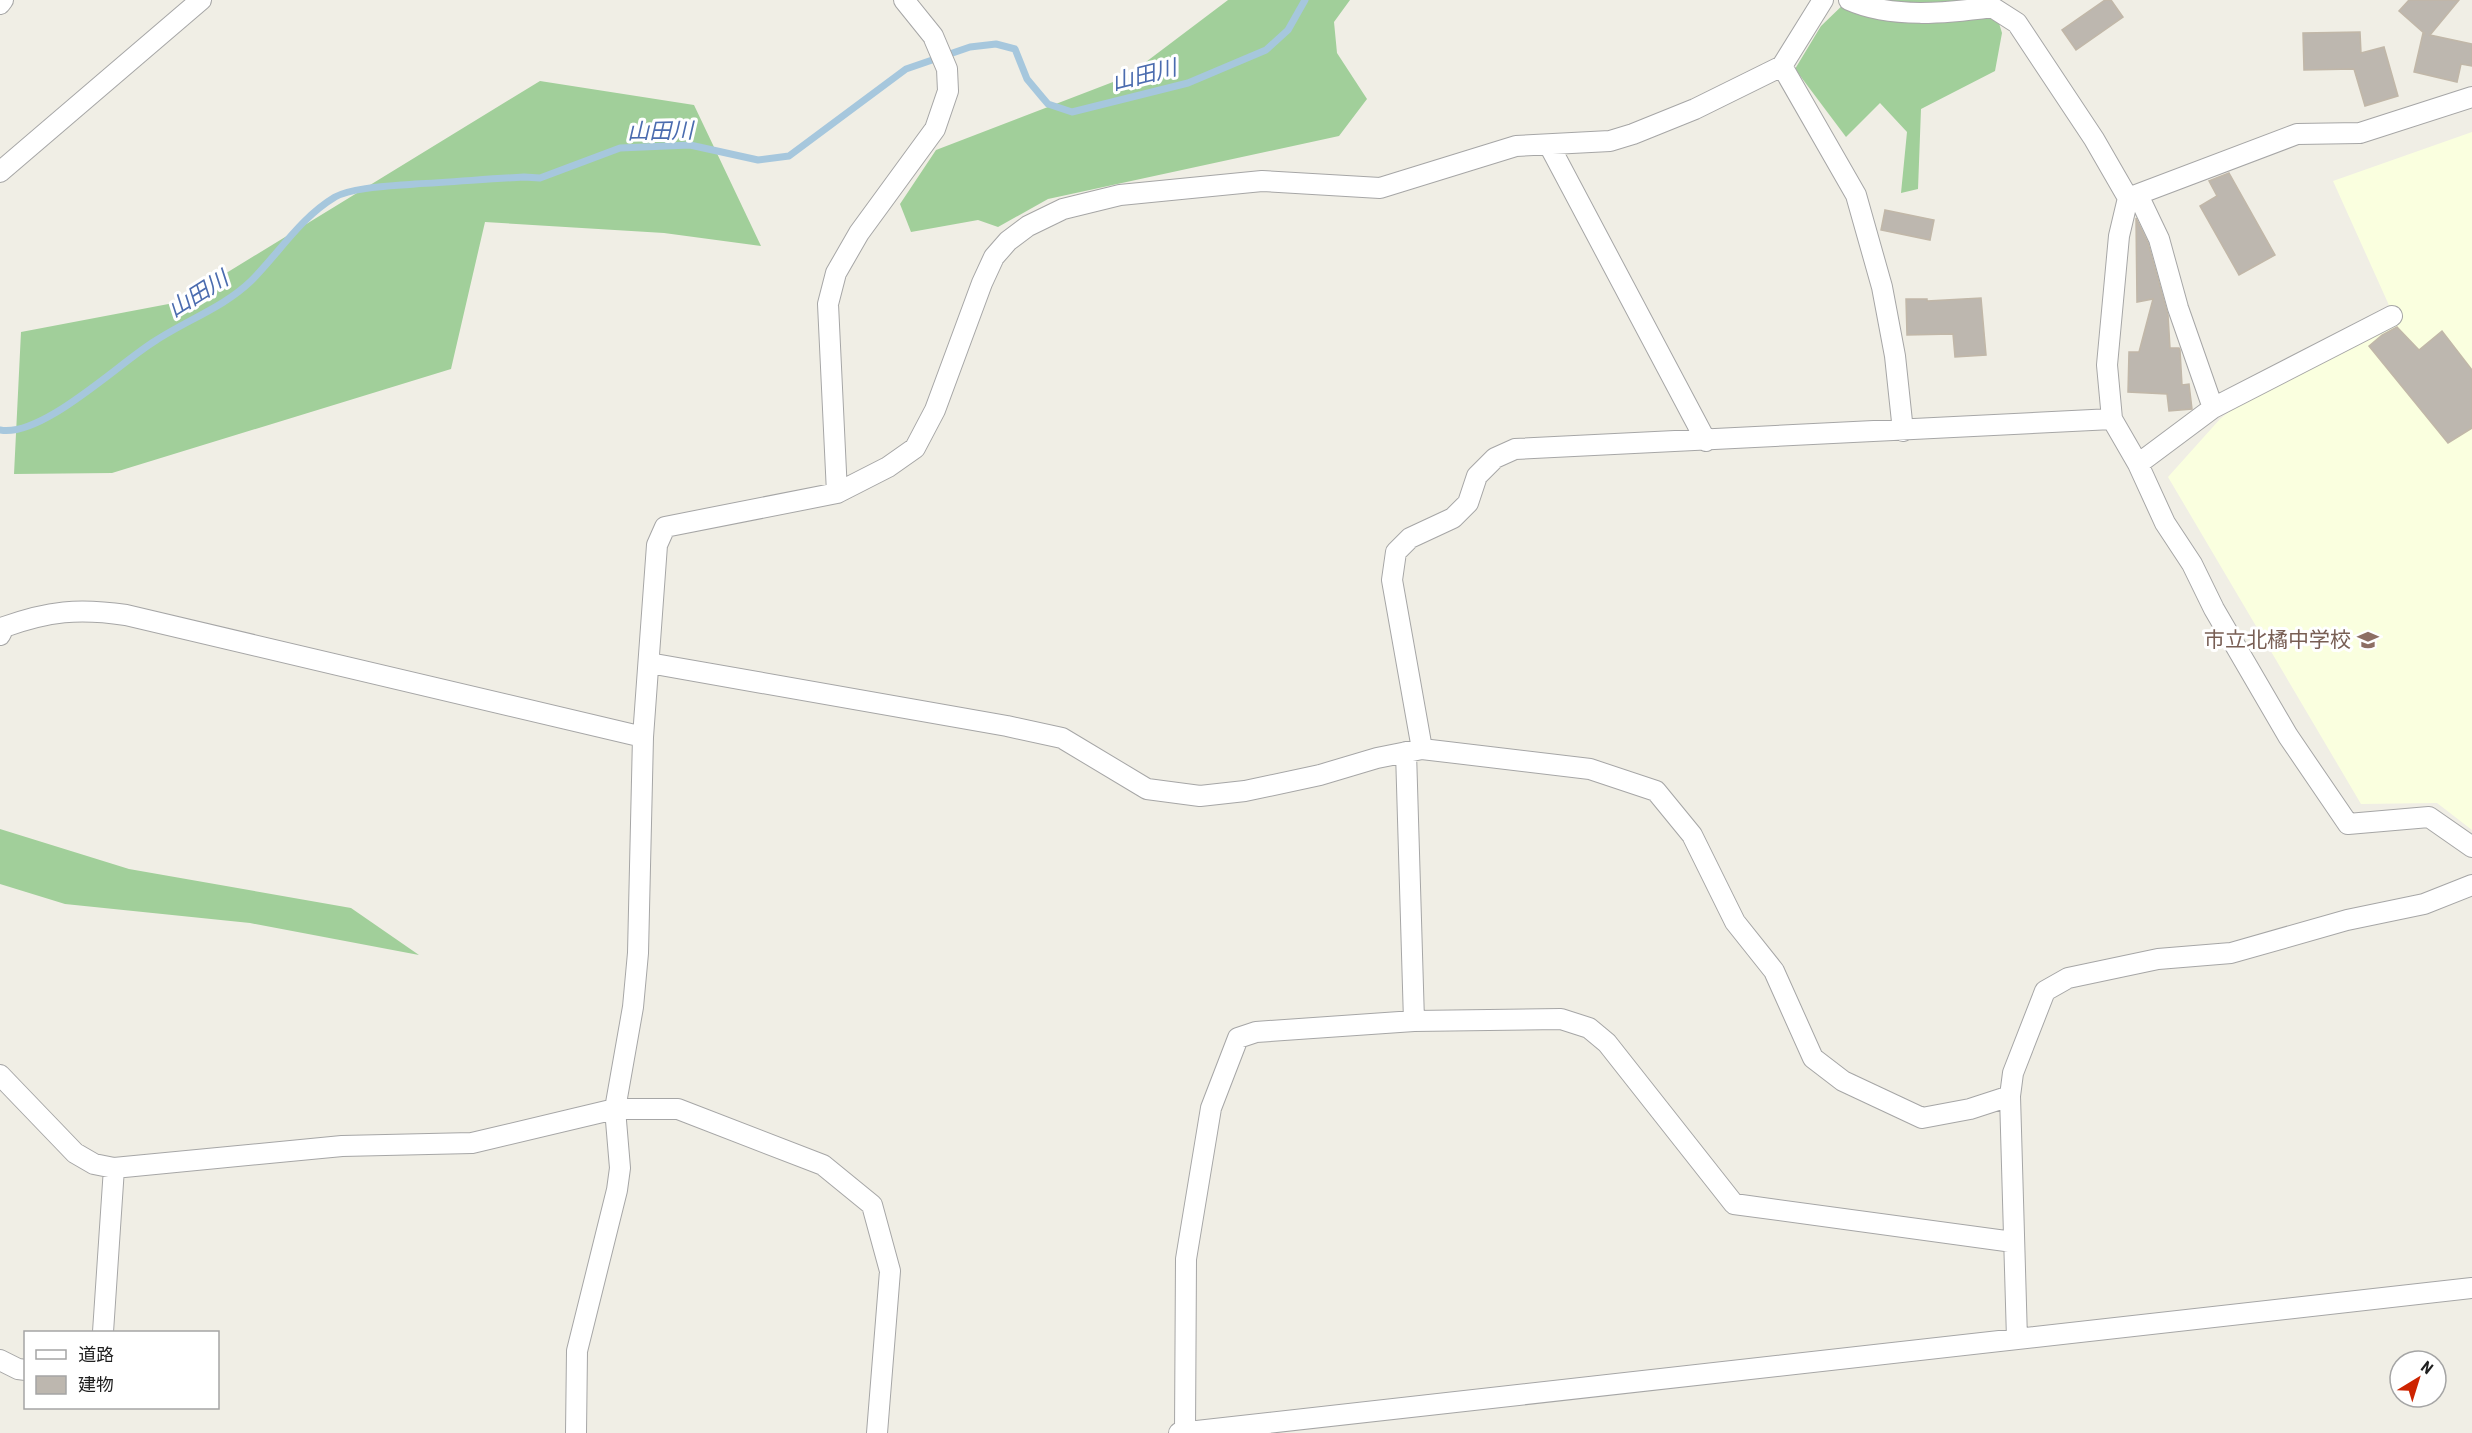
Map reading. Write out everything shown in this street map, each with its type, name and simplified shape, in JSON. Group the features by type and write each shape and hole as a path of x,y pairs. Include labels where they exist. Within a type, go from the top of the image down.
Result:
{"street":[{"path":"0,4 3,0"},
{"path":"0,172 201,0"},
{"path":"576,1433 577,1351 617,1190 620,1168 615,1109 633,1007 638,953 643,737 657,545 665,526 837,493 888,467 915,448 935,410 982,283 994,257 1008,241 1028,226 1063,209 1120,195 1262,181 1380,188 1505,149 1610,141 1695,109 1782,66 1823,0"},
{"path":"1849,0 1866,8 1942,14 1992,6 2017,23 2159,239 2178,308 2213,408"},
{"path":"837,493 828,304 836,273 859,233 935,129 948,91 947,69 933,36 909,1"},
{"path":"1782,66 1856,195 1884,298 1895,356 1903,431"},
{"path":"2472,97 2360,134 2297,134 2133,197 2119,236 2107,365 2112,419 2138,464 2165,523 2192,564 2214,609 2288,736 2348,824 2429,818 2472,847"},
{"path":"1549,145 1706,441"},
{"path":"2138,464 2213,408 2392,316"},
{"path":"1414,1021 1414,750 1392,580 1396,552 1410,538 1453,518 1468,503 1477,476 1495,458 1515,449 2112,419"},
{"path":"0,635 4,627 31,618 61,612 92,610 126,615 643,737"},
{"path":"649,663 1007,726 1062,738 1147,789 1189,795 1245,791 1320,775 1414,750 1590,769 1656,791 1692,835 1735,922 1773,971 1813,1058 1843,1081 1922,1118 1970,1109 2010,1096"},
{"path":"2017,1339 2010,1096 2013,1074 2044,991 2068,978 2158,959 2231,953 2347,920 2424,904 2472,885"},
{"path":"1185,1432 1186,1259 1211,1108 1238,1038 1256,1032 1414,1021 1561,1019 1589,1028 1607,1042 1734,1204 2013,1242"},
{"path":"0,1075 75,1153 94,1164 114,1168 342,1146 472,1143 615,1109 678,1109 823,1165 872,1205 890,1272 877,1433"},
{"path":"103,1331 114,1168"},
{"path":"1179,1433 2472,1288"},
{"path":"0,1360 24,1370"}],"shaded area":[{"name":"市立北橘中学校","path":"2472,132 2472,830 2437,803 2361,804 2168,477 2220,419 2241,402 2359,345 2394,323 2388,303 2333,181"}],"green space":[{"path":"1228,0 1350,0 1334,22 1337,53 1367,99 1339,136 1048,199 998,227 978,220 911,232 900,204 936,150 1126,77"},
{"path":"1848,0 1992,0 2002,33 1995,71 1921,109 1918,189 1901,193 1907,132 1880,103 1846,137 1795,69 1821,26"},
{"path":"540,81 694,105 761,246 664,233 485,222 451,369 112,473 14,474 21,332 179,302"},
{"path":"0,829 129,869 351,908 419,955 250,923 65,904 0,884"}],"building":[{"path":"2105,0 2111,0 2123,17 2076,50 2062,30"},
{"path":"2409,0 2459,0 2430,35 2472,44 2472,66 2461,64 2457,82 2414,72 2423,33 2425,34 2399,11"},
{"path":"2360,32 2361,53 2384,47 2398,96 2365,106 2354,69 2304,70 2303,33"},
{"path":"2229,173 2275,255 2239,275 2200,206 2217,196 2209,181"},
{"path":"1885,210 1934,220 1930,240 1881,230"},
{"path":"2136,218 2148,243 2168,315 2170,348 2180,350 2182,385 2189,384 2192,409 2169,411 2167,394 2128,392 2129,352 2139,352 2153,299 2137,302"},
{"path":"1981,298 1986,355 1955,357 1953,334 1907,335 1906,299 1927,299 1927,301"},
{"path":"2397,327 2419,350 2442,331 2472,370 2472,428 2448,443 2369,346 2382,335"}],"waterway":[{"name":"山田川","path":"0,430 17,429 37,423 58,411 167,333 229,298 251,281 311,215 322,205 343,194 396,185 540,178 620,148 690,145 758,160 789,156 906,69 970,47 996,44 1015,49 1027,79 1048,104 1072,112 1188,83 1266,50 1288,30 1305,0"}],"place":[{"name":"市立北橘中学校","path":"2368,640"}]}
